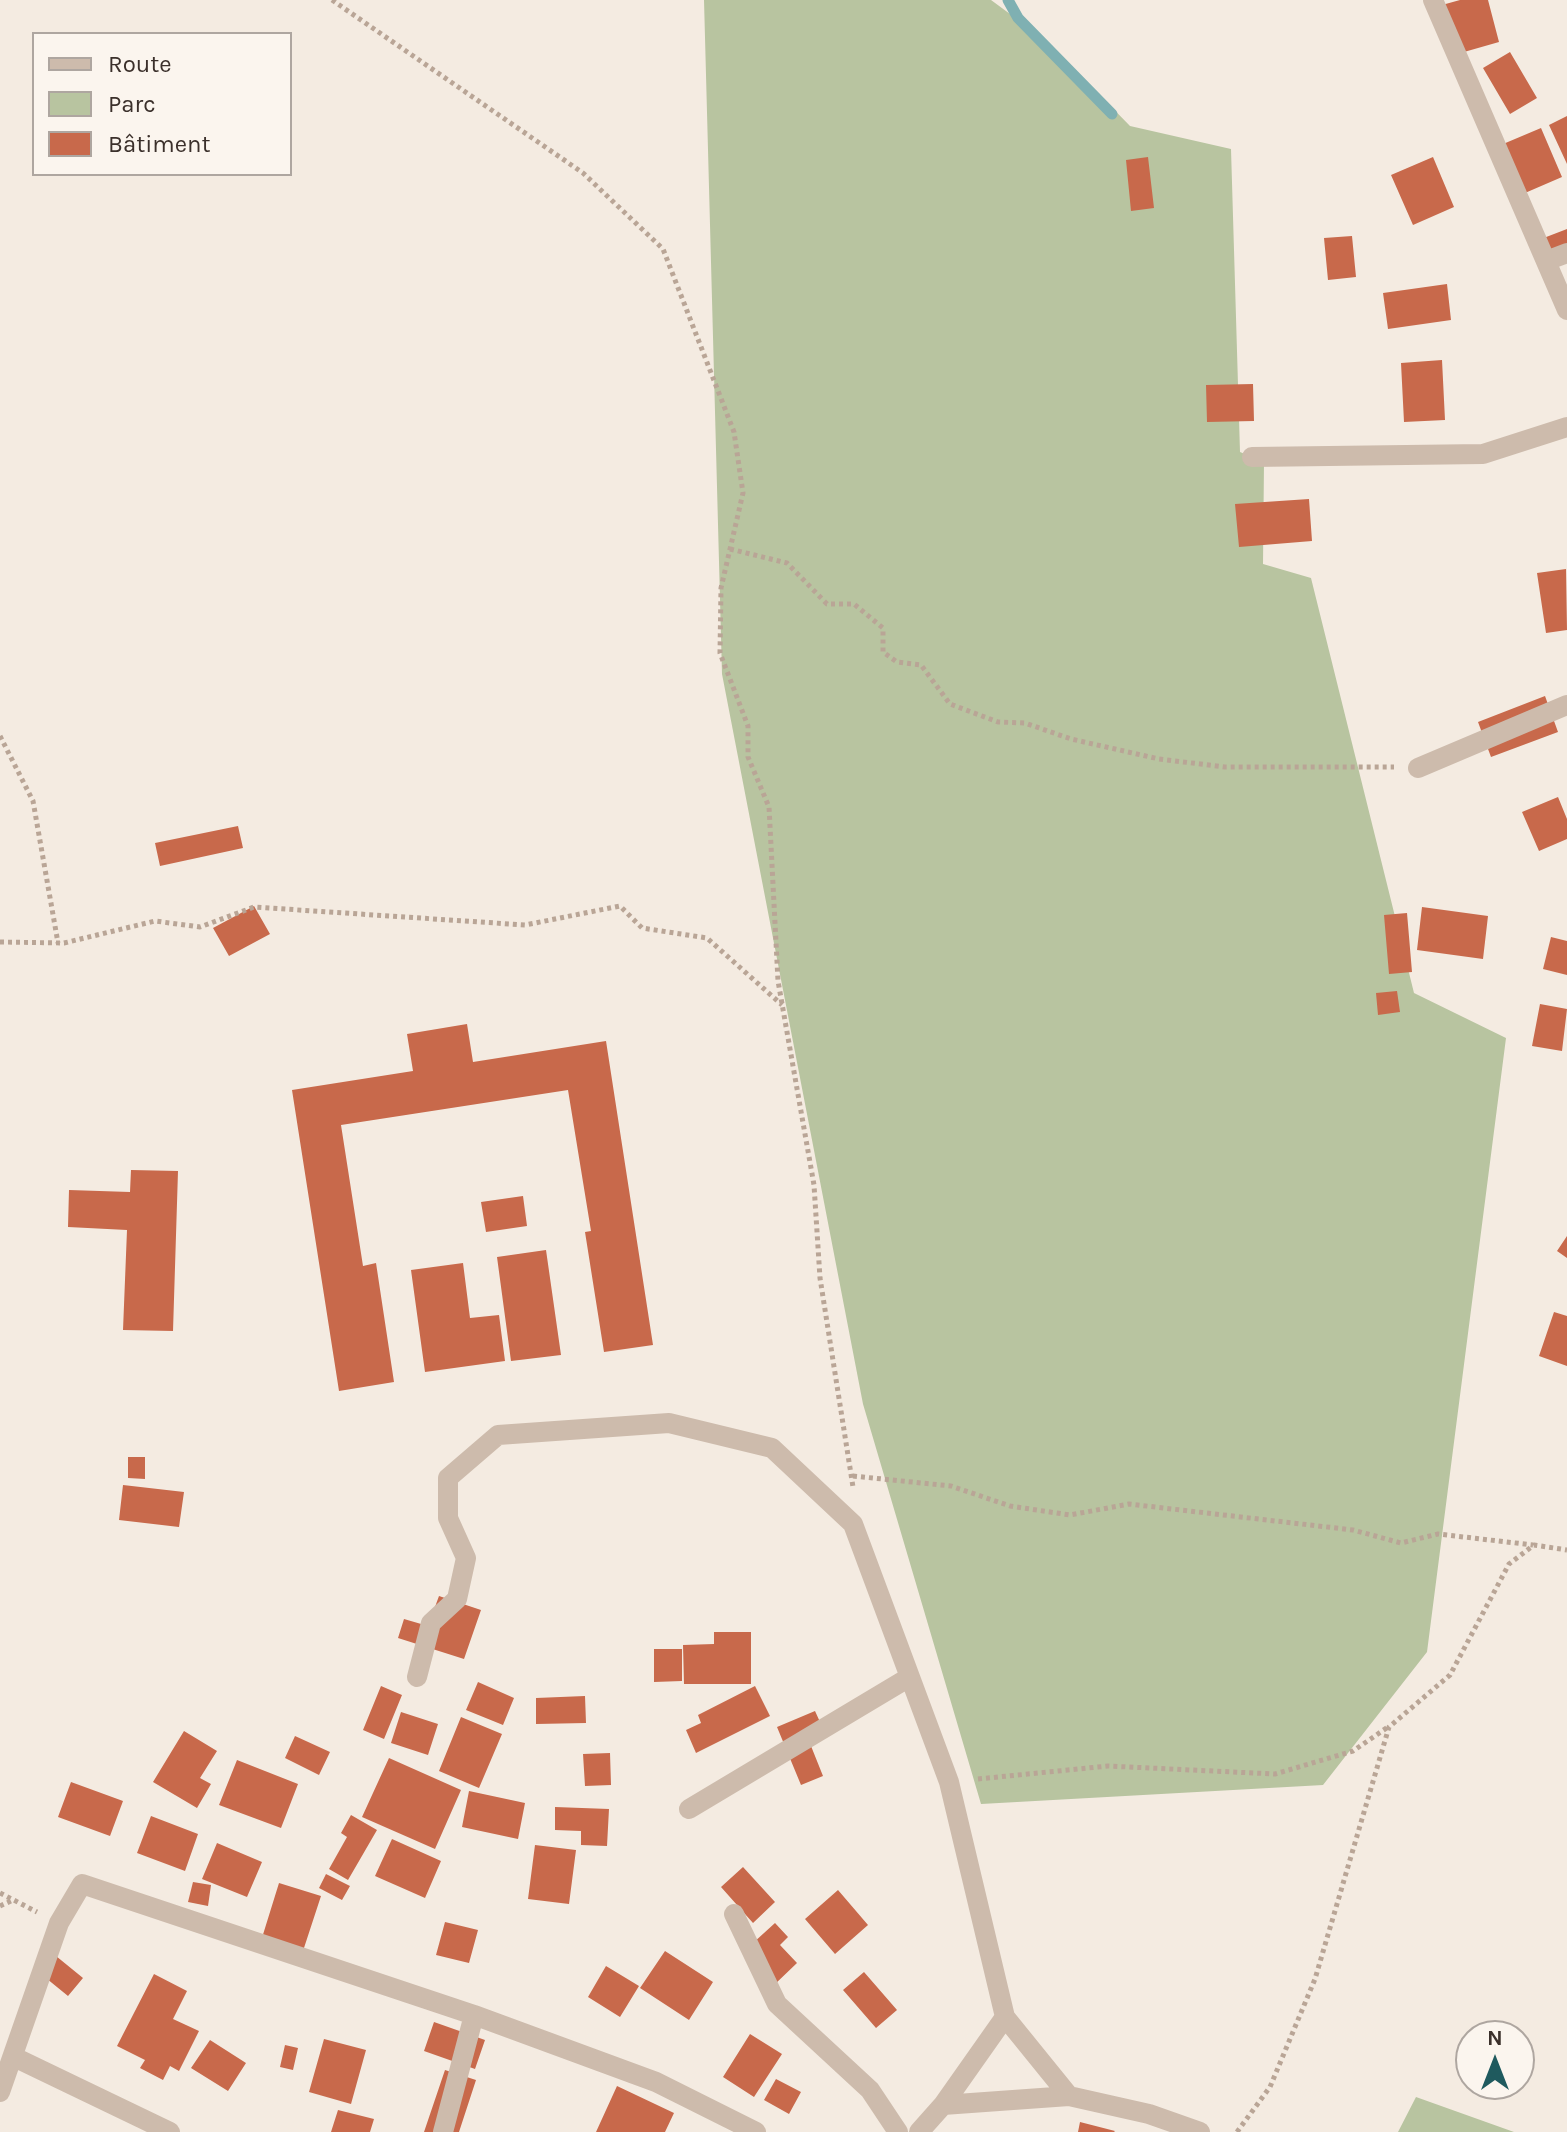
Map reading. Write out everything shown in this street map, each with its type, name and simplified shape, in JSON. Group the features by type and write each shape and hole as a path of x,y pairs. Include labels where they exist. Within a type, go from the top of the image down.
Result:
{"street":[{"path":"1437,1 1567,310"},
{"path":"1546,261 1567,253"},
{"path":"1252,457 1483,454 1567,427"},
{"path":"1418,768 1567,705"},
{"path":"417,1677 431,1623 457,1599 466,1558 448,1518 448,1478 498,1435 669,1423 772,1448 853,1524 949,1782 1005,2017 1069,2096"},
{"path":"689,1809 908,1678"},
{"path":"0,2092 59,1923 82,1884 474,2015 656,2082 756,2132"},
{"path":"734,1914 777,2004 870,2090 898,2132"},
{"path":"443,2132 474,2015"},
{"path":"919,2132 943,2105 1005,2017"},
{"path":"14,2057 170,2132"},
{"path":"943,2105 1069,2096 1149,2114 1200,2132"}],"path":[{"path":"332,0 583,173 663,249 734,432 743,493 721,588 720,653 748,726 748,757 769,807 778,981 814,1185 820,1278 853,1476 853,1524"},
{"path":"730,549 787,563 827,604 854,604 883,628 883,652 897,662 921,665 950,704 998,722 1025,723 1071,739 1159,759 1225,767 1418,768"},
{"path":"0,736 33,801 58,943"},
{"path":"0,942 58,943 155,921 200,927 254,907 525,925 620,906 642,928 707,938 783,1006"},
{"path":"853,1476 951,1486 1010,1506 1070,1515 1129,1504 1353,1530 1401,1543 1438,1534 1567,1550"},
{"path":"949,1782 1108,1766 1275,1774 1353,1751 1389,1727 1450,1675 1509,1564 1534,1545"},
{"path":"1237,2132 1270,2087 1315,1979 1389,1727"},
{"path":"0,1893 59,1923"},
{"path":"0,1906 14,1900"}],"green space":[{"path":"704,0 991,0 1048,42 1130,126 1231,149 1240,452 1264,462 1263,564 1311,578 1414,993 1506,1038 1427,1652 1323,1785 981,1804 863,1404 722,674"},
{"path":"1416,2097 1514,2132 1398,2132"}],"building":[{"path":"1460,0 1488,0 1499,42 1457,54 1442,5"},
{"path":"1510,52 1537,98 1510,114 1483,68"},
{"path":"1567,116 1567,164 1549,125"},
{"path":"1541,128 1562,177 1518,196 1496,147"},
{"path":"1148,157 1154,208 1131,211 1126,160"},
{"path":"1433,157 1454,207 1413,225 1391,175"},
{"path":"1567,229 1567,250 1548,257 1541,239"},
{"path":"1352,236 1356,277 1328,280 1324,238"},
{"path":"1447,284 1451,320 1388,329 1383,293"},
{"path":"1442,360 1445,420 1404,422 1401,363"},
{"path":"1253,384 1254,421 1207,422 1206,385"},
{"path":"1309,499 1312,541 1239,547 1235,504"},
{"path":"1566,569 1567,630 1546,633 1537,573"},
{"path":"1545,696 1558,732 1491,757 1478,722"},
{"path":"1558,797 1567,819 1567,839 1539,851 1522,812"},
{"path":"238,826 243,848 160,866 155,843"},
{"path":"254,906 270,934 229,956 213,928"},
{"path":"1422,907 1488,916 1483,959 1417,950"},
{"path":"1407,913 1412,972 1389,974 1384,915"},
{"path":"1551,937 1567,941 1567,975 1543,969"},
{"path":"1397,991 1400,1012 1378,1015 1376,993"},
{"path":"1540,1004 1567,1009 1562,1051 1532,1046"},
{"path":"467,1024 473,1062 606,1041 653,1345 604,1352 585,1232 591,1231 568,1090 341,1125 363,1266 376,1263 394,1382 339,1391 292,1090 413,1071 407,1034"},
{"path":"131,1170 178,1171 173,1331 123,1330 127,1230 68,1227 69,1190 130,1192"},
{"path":"523,1196 527,1226 486,1232 481,1202"},
{"path":"1567,1236 1567,1258 1557,1251"},
{"path":"546,1250 561,1355 511,1361 497,1257"},
{"path":"463,1263 470,1318 499,1315 505,1361 425,1372 411,1270"},
{"path":"1554,1312 1567,1316 1567,1366 1539,1356"},
{"path":"128,1457 145,1457 145,1479 128,1478"},
{"path":"123,1485 184,1492 179,1527 119,1520"},
{"path":"439,1596 481,1610 464,1659 398,1638 404,1619 428,1626"},
{"path":"714,1632 751,1632 751,1684 684,1684 683,1645 714,1644"},
{"path":"654,1649 682,1649 682,1681 654,1682"},
{"path":"478,1682 514,1698 503,1725 466,1710"},
{"path":"381,1686 402,1695 384,1739 363,1730"},
{"path":"755,1686 770,1716 696,1753 686,1730 701,1723 698,1715"},
{"path":"585,1696 586,1723 536,1724 536,1698"},
{"path":"815,1711 825,1733 809,1741 823,1776 801,1785 777,1727"},
{"path":"401,1712 438,1724 428,1755 391,1743"},
{"path":"461,1717 502,1734 479,1788 439,1771"},
{"path":"184,1731 217,1751 200,1778 211,1784 197,1808 153,1782"},
{"path":"295,1736 330,1752 319,1775 285,1758"},
{"path":"610,1753 611,1785 585,1786 583,1754"},
{"path":"389,1758 461,1790 435,1849 362,1817"},
{"path":"237,1760 298,1784 281,1828 219,1805"},
{"path":"71,1782 123,1801 110,1836 58,1817"},
{"path":"469,1791 525,1803 518,1839 462,1827"},
{"path":"555,1807 609,1809 607,1846 581,1845 581,1831 555,1830"},
{"path":"351,1815 377,1830 348,1880 329,1869 347,1837 341,1833"},
{"path":"151,1816 198,1834 185,1871 137,1853"},
{"path":"392,1839 441,1861 425,1898 375,1876"},
{"path":"217,1843 262,1862 247,1897 202,1879"},
{"path":"535,1845 576,1850 569,1904 528,1899"},
{"path":"743,1867 775,1902 753,1923 721,1887"},
{"path":"326,1874 350,1886 342,1900 319,1888"},
{"path":"193,1882 211,1885 208,1906 188,1902"},
{"path":"279,1883 321,1896 302,1954 261,1941"},
{"path":"838,1890 868,1925 835,1954 805,1919"},
{"path":"445,1922 478,1930 469,1963 436,1955"},
{"path":"775,1923 788,1937 780,1945 797,1963 773,1986 742,1953"},
{"path":"665,1951 713,1982 689,2020 640,1988"},
{"path":"56,1956 83,1978 68,1996 41,1974"},
{"path":"606,1966 639,1986 620,2017 588,1997"},
{"path":"864,1972 897,2010 876,2028 843,1990"},
{"path":"154,1974 187,1991 173,2019 199,2031 179,2071 170,2066 163,2080 140,2068 145,2060 117,2046"},
{"path":"434,2022 485,2040 475,2069 424,2051"},
{"path":"750,2034 782,2054 754,2097 723,2077"},
{"path":"324,2039 366,2050 351,2104 309,2092"},
{"path":"210,2040 246,2063 228,2091 191,2068"},
{"path":"285,2045 298,2048 293,2070 280,2067"},
{"path":"445,2070 476,2080 459,2132 424,2132"},
{"path":"776,2079 801,2092 789,2114 764,2100"},
{"path":"617,2086 674,2113 665,2132 596,2132"},
{"path":"338,2110 374,2119 370,2132 331,2132"},
{"path":"1080,2122 1115,2131 1078,2132"}],"waterway":[{"path":"1008,0 1018,18 1112,114"}]}
